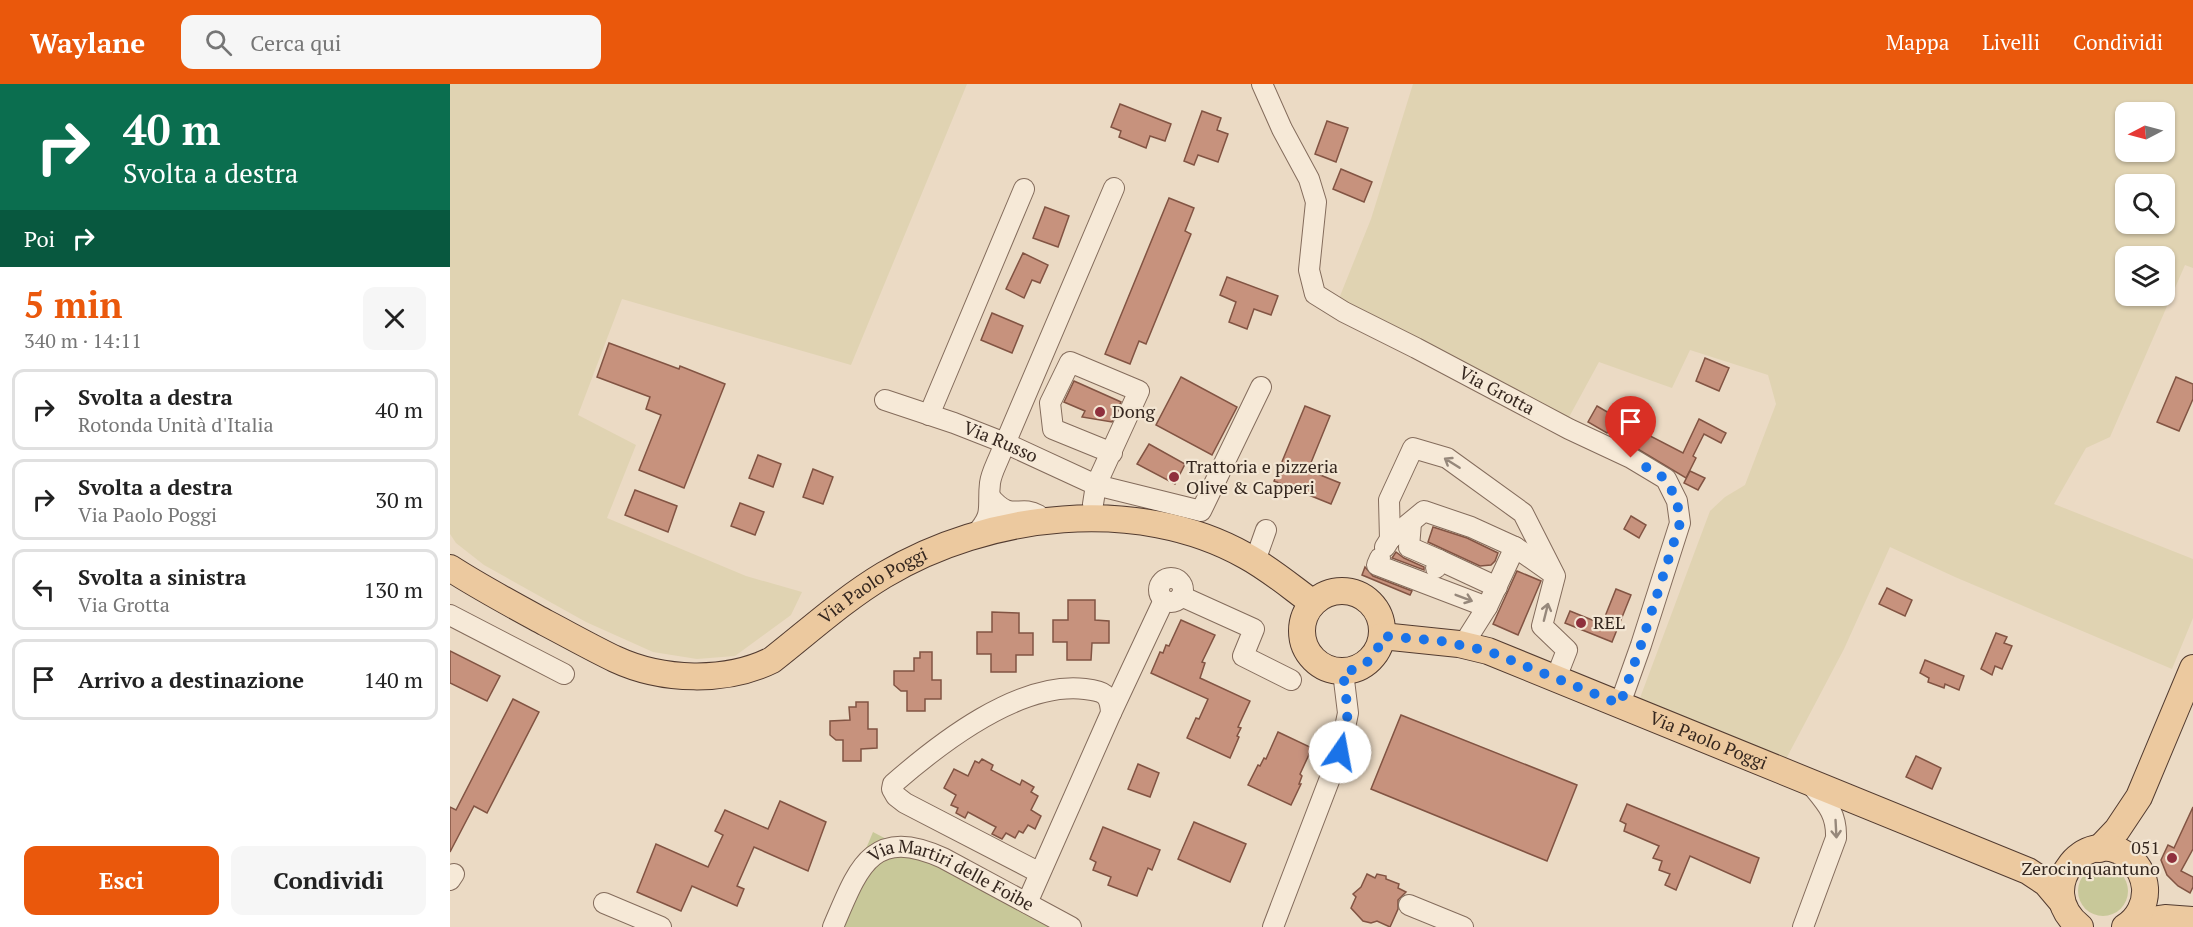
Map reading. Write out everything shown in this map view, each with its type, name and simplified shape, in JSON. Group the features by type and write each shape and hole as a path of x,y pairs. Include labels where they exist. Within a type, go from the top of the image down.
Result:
{"main road":[{"name":"Via Paolo Poggi","path":"450,568 474,584 625,663 657,673 682,676 725,675 746,671 772,660 861,590 885,574 940,546 1004,528 1049,521 1102,519 1166,527 1220,544 1255,561 1313,603"},
{"path":"1347,591 1364,597 1376,610 1380,618 1382,636 1376,654 1369,662 1352,671 1343,672 1329,670 1318,664 1308,654 1303,641 1302,627 1305,614 1313,603 1328,593 1347,591"},
{"name":"Via Paolo Poggi","path":"1382,636 1463,645 1488,651 1807,780 2028,871 2046,883 2072,919"},
{"path":"2099,849 2117,830 2139,797 2193,668"},
{"path":"2128,925 2143,904 2136,827 2139,797"},
{"name":"Via Paolo Poggi","path":"2028,871 2044,872 2070,864 2080,855 2099,849"},
{"path":"2099,849 2120,852 2175,908 2193,919"},
{"path":"2070,864 2061,882 2072,919"},
{"path":"2128,925 2165,918 2193,919"}],"street":[{"name":"Via Grotta","path":"1262,84 1282,129 1309,179 1316,202 1309,270 1315,294 1344,312 1569,429 1631,458 1666,479 1677,501 1680,523 1620,704"},
{"path":"975,535 986,522 990,510 990,480 1114,188"},
{"path":"929,415 1024,189"},
{"path":"1093,504 1096,484 1112,453 1139,391 1070,362 1050,403 1053,429 1112,453"},
{"name":"Via Russo","path":"885,400 1005,443 1096,484 1201,511 1262,387"},
{"path":"1497,587 1434,573 1377,565 1385,548 1389,500 1413,448 1447,458 1523,513 1554,574 1542,626 1568,650 1556,678"},
{"path":"990,497 1002,509 1014,513 1032,512 1049,521"},
{"path":"1385,548 1424,511 1471,527 1515,548 1554,574"},
{"path":"1411,523 1409,547 1434,573 1487,608"},
{"path":"1255,561 1266,530"},
{"path":"1463,645 1487,608 1515,548"},
{"path":"1027,903 1111,713 1173,598 1254,629 1243,656 1291,680"},
{"path":"450,615 564,674"},
{"path":"1273,927 1340,752 1348,713 1343,672"},
{"path":"1040,873 905,803 896,796 892,789 893,784 942,744 974,722 1007,705 1042,693 1078,688 1094,690 1106,694 1111,701 1111,713"},
{"path":"1803,927 1836,838 1836,825 1832,811 1807,780"},
{"name":"Via Martiri delle Foibe","path":"833,927 854,881 871,857 891,847 904,846 923,849 1071,927"},
{"path":"604,903 661,927"},
{"path":"1409,905 1460,927"}],"shaded area":[{"path":"450,84 967,84 851,365 622,299 578,415 636,445 607,518 746,576 802,592 791,615 735,656 697,659 653,652 586,622 484,565 456,543 450,534"},
{"path":"1413,84 2193,84 2193,268 2185,265 2175,288 2175,246 2115,246 2115,306 2167,306 2110,437 2086,448 2054,504 2193,559 2193,618 2172,669 1890,547 1844,649 1786,759 1640,698 1710,511 1725,497 1745,485 1776,404 1768,375 1690,350 1672,388 1599,362 1562,430 1338,301 1371,219"}],"green space":[{"path":"873,832 1053,927 833,927"},
{"path":"2098,866 2108,866 2121,873 2128,886 2128,896 2121,909 2108,916 2098,916 2089,912 2082,905 2078,896 2078,886 2082,877 2089,870"}],"building":[{"path":"1120,104 1171,124 1165,141 1150,136 1146,148 1119,137 1121,131 1111,127"},
{"path":"1202,111 1221,118 1217,130 1228,134 1218,162 1198,155 1194,165 1184,161"},
{"path":"1327,121 1348,128 1336,162 1315,154"},
{"path":"1341,169 1372,182 1364,202 1333,189"},
{"path":"1169,198 1194,208 1185,231 1191,234 1146,344 1139,341 1130,364 1105,354"},
{"path":"1045,207 1069,216 1058,247 1033,238"},
{"path":"1023,253 1048,265 1040,283 1032,280 1024,298 1006,289"},
{"path":"1227,277 1278,296 1271,315 1254,309 1247,329 1229,322 1236,302 1220,295"},
{"path":"992,313 1023,326 1012,353 981,340"},
{"path":"609,343 679,369 680,366 725,384 684,488 639,470 661,415 646,409 650,397 597,377"},
{"path":"1705,358 1729,368 1719,391 1696,381"},
{"path":"1181,377 1237,407 1212,455 1156,425"},
{"path":"2176,377 2193,384 2193,399 2179,431 2157,422"},
{"path":"1074,381 1121,402 1112,422 1082,417 1085,411 1064,402"},
{"path":"1305,406 1330,416 1308,470 1340,483 1331,504 1274,481"},
{"path":"1597,406 1616,417 1607,433 1588,422"},
{"path":"1699,419 1726,433 1721,443 1704,434 1693,456 1696,458 1686,478 1626,442 1633,427 1683,453"},
{"path":"1149,444 1185,464 1175,484 1137,464"},
{"path":"758,455 781,464 773,487 749,478"},
{"path":"813,469 833,477 823,504 803,497"},
{"path":"1690,471 1705,478 1698,490 1684,483"},
{"path":"635,490 677,506 668,532 625,515"},
{"path":"740,503 764,512 755,535 731,526"},
{"path":"1631,516 1646,525 1639,538 1624,529"},
{"path":"1433,527 1467,538 1498,553 1495,561 1491,565 1480,566 1428,542"},
{"path":"1396,552 1424,567 1424,570 1392,558"},
{"path":"1365,567 1373,576 1412,591 1410,595 1362,575"},
{"path":"1517,571 1541,581 1518,635 1493,624"},
{"path":"1887,588 1912,600 1905,616 1879,604"},
{"path":"1616,589 1631,595 1612,642 1565,623 1570,611 1602,624"},
{"path":"1068,600 1095,600 1095,620 1109,621 1109,643 1092,643 1091,660 1067,660 1067,642 1053,642 1053,620 1068,620"},
{"path":"992,612 1019,613 1019,633 1033,633 1033,655 1016,655 1016,672 991,672 991,654 977,654 977,632 992,632"},
{"path":"1181,620 1215,635 1202,662 1205,663 1200,678 1250,701 1238,727 1241,728 1237,736 1239,737 1230,758 1187,738 1208,699 1151,673 1160,652 1163,653 1166,645 1169,646"},
{"path":"1996,633 2007,637 2004,643 2012,646 2002,669 1995,666 1992,675 1981,669"},
{"path":"450,651 500,676 487,701 450,683"},
{"path":"920,652 932,652 932,680 941,680 941,699 925,699 925,711 907,711 907,691 901,691 894,685 894,671 914,671 914,658 920,658"},
{"path":"1925,660 1964,676 1959,690 1945,684 1944,688 1928,682 1929,678 1920,673"},
{"path":"513,699 539,712 487,813 474,806 450,852 450,807 456,810"},
{"path":"856,702 868,702 868,729 877,729 877,748 861,749 861,761 843,761 843,740 836,740 830,735 830,721 850,720 849,707 856,707"},
{"path":"1401,715 1577,785 1547,861 1371,789"},
{"path":"1278,732 1312,748 1300,774 1302,776 1299,784 1301,784 1291,805 1248,785 1258,765 1260,766 1264,758 1266,759"},
{"path":"1916,756 1941,768 1932,789 1906,777"},
{"path":"982,759 993,765 991,770 1020,785 1022,780 1034,787 1031,792 1038,796 1031,810 1041,816 1035,829 1028,825 1023,833 1019,831 1015,838 1006,833 1002,839 992,834 996,827 968,812 965,818 956,813 958,808 951,805 956,795 944,788 954,769 968,776 975,761 979,763"},
{"path":"1138,764 1159,773 1150,797 1128,789"},
{"path":"780,801 826,822 808,871 754,847 737,886 744,889 737,906 692,886 681,911 637,892 656,844 708,867 723,835 715,831 725,810 768,829"},
{"path":"1627,804 1759,858 1750,883 1690,856 1676,890 1665,885 1670,874 1659,870 1662,861 1653,858 1659,846 1624,831 1626,824 1620,821"},
{"path":"2193,807 2193,849 2181,871 2193,877 2193,887 2190,893 2178,886 2167,875 2161,860 2168,845 2174,848"},
{"path":"1194,822 1246,844 1230,882 1178,859"},
{"path":"1103,827 1160,850 1152,870 1148,868 1137,896 1108,885 1111,877 1093,870 1096,862 1090,859"},
{"path":"1367,874 1375,878 1377,874 1386,876 1386,879 1399,884 1398,888 1406,892 1398,900 1398,909 1390,927 1377,921 1371,923 1363,921 1351,908 1356,897 1353,894 1361,887"}],"place":[{"name":"Dong","path":"1100,412"},
{"name":"Trattoria e pizzeria Olive & Capperi","path":"1174,477"},
{"name":"REL","path":"1581,623"},
{"name":"051 Zerocinquantuno","path":"2172,858"}],"route":[{"path":"1340,752 1348,713 1343,672 1352,671 1369,662 1376,654 1382,636 1441,641 1488,651 1620,704 1680,523 1677,501 1666,479 1631,458"}]}
